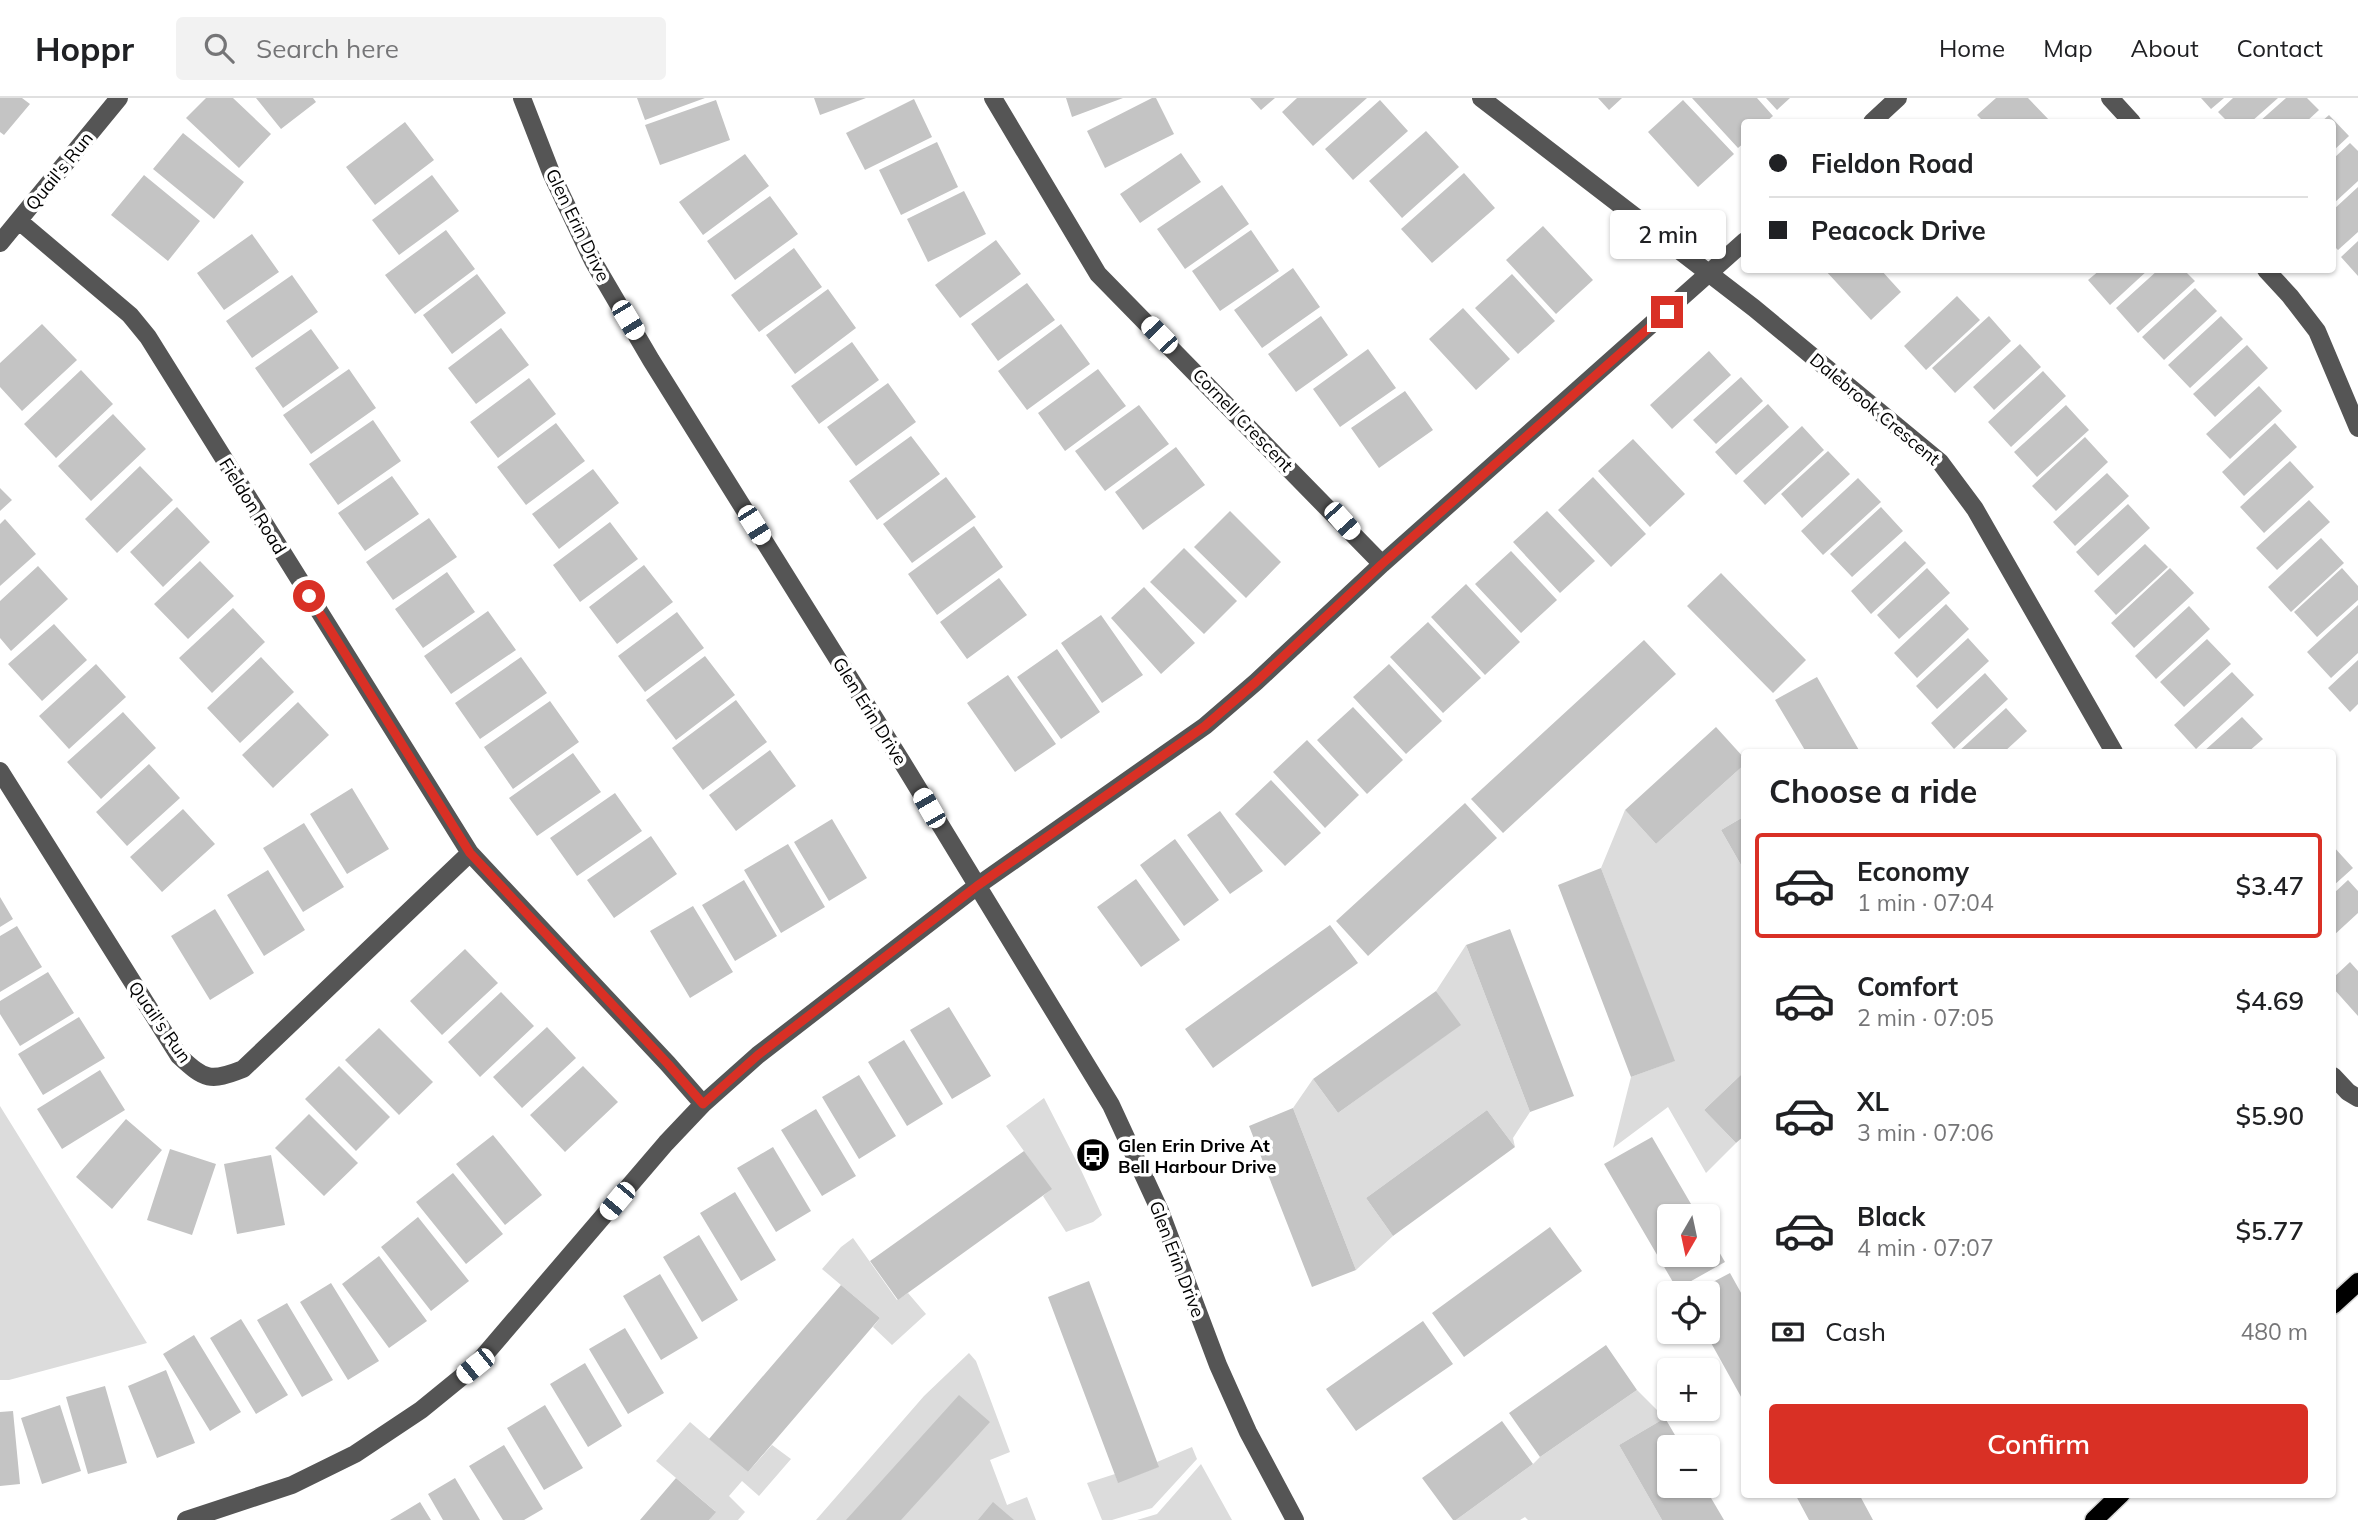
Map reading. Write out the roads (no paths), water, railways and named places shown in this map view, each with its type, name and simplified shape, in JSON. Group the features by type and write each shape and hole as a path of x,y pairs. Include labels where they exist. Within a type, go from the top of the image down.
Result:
{"main road":[{"path":"2336,1302 2358,1282"},
{"path":"2094,1520 2117,1498"}],"street":[{"name":"Quail's Run","path":"0,243 119,98"},
{"name":"Glen Erin Drive","path":"522,98 552,175 593,261 651,360 1111,1105 1160,1211 1218,1365 1248,1432 1295,1520"},
{"name":"Cornell Crescent","path":"993,98 1098,274 1382,564"},
{"path":"1481,98 1710,274"},
{"path":"1875,119 1898,98"},
{"path":"2110,98 2129,119"},
{"name":"Fieldon Road","path":"19,221 130,315 148,337 470,853 703,1104"},
{"path":"186,1520 292,1485 355,1454 421,1410 475,1366 666,1143 703,1104 758,1055 977,886 1205,726 1382,564 1741,245"},
{"path":"2269,273 2317,331 2358,428"},
{"name":"Dalebrook Crescent","path":"1710,274 1940,462 1975,509 2111,749"},
{"name":"Quail's Run","path":"0,771 179,1056 197,1073 220,1078 243,1069 470,853"},
{"path":"2336,1079 2358,1098"}],"place":[{"name":"Glen Erin Drive At Bell Harbour Drive","path":"1093,1155"}]}
